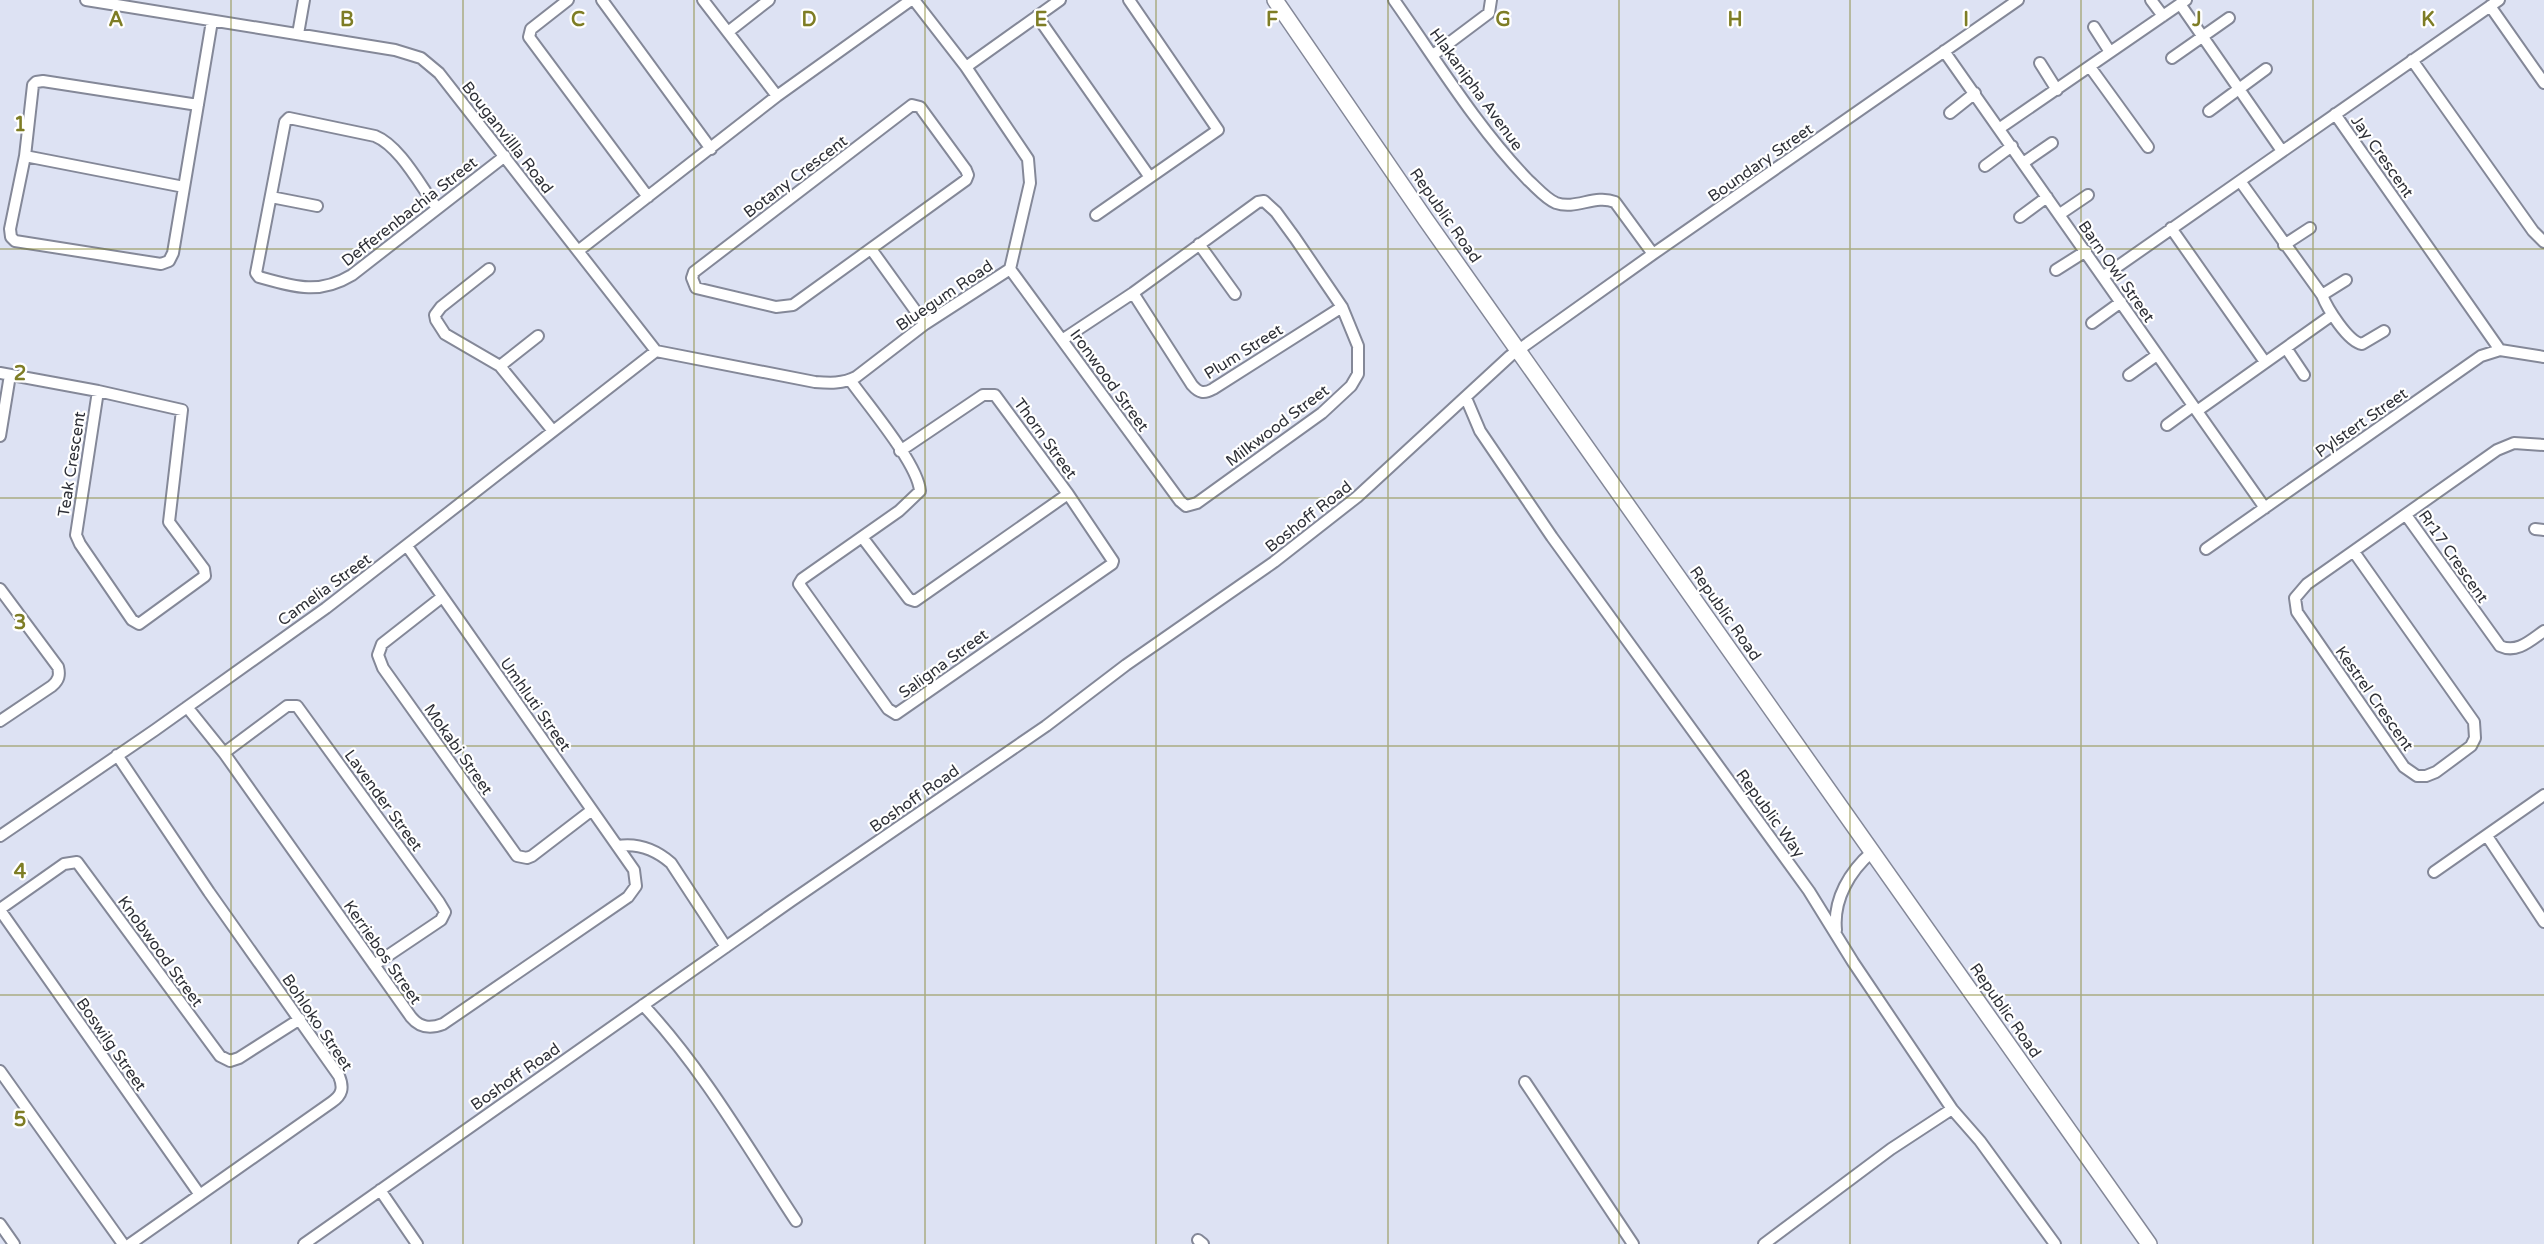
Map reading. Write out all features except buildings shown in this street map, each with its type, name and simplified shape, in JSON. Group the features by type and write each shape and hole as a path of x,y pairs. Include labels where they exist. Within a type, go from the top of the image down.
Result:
{"street":[{"name":"Bouganvillla Road","path":"86,0 403,52 427,62 439,73 505,156 656,351"},
{"path":"298,34 304,0"},
{"path":"568,0 531,29 529,37 648,198"},
{"path":"602,0 711,149"},
{"path":"703,0 777,96"},
{"path":"728,32 769,0"},
{"path":"578,251 777,96 912,0"},
{"name":"Bluegum Road","path":"850,380 925,324 1010,269 1030,183 1030,164 1020,144 966,67 912,0"},
{"path":"966,67 1060,0"},
{"path":"1096,215 1218,129 1129,0"},
{"name":"Republic Road","path":"1275,0 1426,220 2149,1244"},
{"name":"Hlakanipha Avenue","path":"1394,0 1488,134 1534,186 1552,201 1563,205 1602,200 1615,202 1653,254"},
{"path":"1433,55 1486,16 1491,10 1491,0"},
{"name":"Boundary Street","path":"1519,349 2018,0"},
{"path":"2151,0 2163,16"},
{"path":"2000,128 2183,2 2203,37 2282,151"},
{"path":"2494,3 2544,83"},
{"name":"Jay Crescent","path":"2494,3 2335,114 2500,350"},
{"path":"1037,16 1149,176"},
{"path":"2172,58 2229,18"},
{"path":"198,105 43,81 36,82 33,85 25,156 10,229 11,237 15,241 161,264 171,259 184,187 198,105 212,21"},
{"path":"2094,27 2110,52"},
{"name":"Barn Owl Street","path":"1944,51 2265,508"},
{"path":"2412,60 2533,231 2544,242"},
{"path":"2040,63 2057,90"},
{"path":"2090,67 2148,147"},
{"path":"2209,111 2266,69"},
{"path":"1950,113 1975,93"},
{"name":"Botany Crescent","path":"912,105 917,105 966,170 968,177 871,249 799,302 788,306 776,307 702,291 692,282 694,272 912,105"},
{"path":"2104,276 2335,114"},
{"path":"317,206 272,197 287,119 375,136 384,140 401,158 437,208"},
{"path":"2023,163 2052,143"},
{"path":"1985,166 2012,146"},
{"path":"25,156 184,187"},
{"name":"Defferenbachia Street","path":"272,197 256,271 258,276 313,288 335,285 352,275 505,156"},
{"path":"2240,181 2322,296 2332,315 2337,318 2353,341 2359,344 2365,343 2384,331"},
{"path":"2060,214 2088,195"},
{"path":"2020,217 2047,197"},
{"name":"Milkwood Street","path":"1186,506 1197,503 1322,412 1351,386 1358,374 1359,351 1342,308 1276,212 1262,201 1199,244"},
{"path":"2171,228 2265,362"},
{"path":"2284,245 2310,228"},
{"path":"1062,340 1199,244 1236,294"},
{"path":"871,249 925,324"},
{"path":"2056,270 2086,251"},
{"path":"489,269 441,307 435,315 436,320 452,339 500,366 553,431"},
{"name":"Ironwood Street","path":"1010,269 1180,501 1186,506"},
{"path":"2322,296 2346,280"},
{"name":"Plum Street","path":"1132,293 1192,385 1203,392 1213,389 1342,308"},
{"path":"2092,323 2121,302"},
{"path":"2167,425 2286,348 2332,315"},
{"path":"500,366 538,336"},
{"path":"2286,348 2304,375"},
{"name":"Boshoff Road","path":"304,1244 726,947 1046,726 1126,665 1295,546 1357,497 1519,349"},
{"path":"2500,350 2544,357"},
{"name":"Pylstert Street","path":"2206,549 2474,360 2500,350"},
{"path":"656,351 815,382 837,383 850,380 900,451 918,481 920,492 862,537 909,599 915,601 1068,494"},
{"name":"Camelia Street","path":"0,836 188,707 407,546 656,351"},
{"path":"2129,375 2157,356"},
{"path":"0,436 5,374 98,391"},
{"name":"Teak Crescent","path":"98,391 180,409 183,415 169,522 204,569 205,574 203,578 151,617 137,624 125,610 76,535 98,391"},
{"name":"Thorn Street","path":"900,451 980,397 993,394 997,396 1068,494 1113,562"},
{"name":"Republic Way","path":"1466,398 1487,443 1552,537 1809,891 1853,962 1952,1109 1980,1141 2055,1244"},
{"name":"Rr17 Crescent","path":"2544,445 2518,442 2505,446 2406,515 2500,646 2510,649 2518,648 2544,631"},
{"name":"Kestrel Crescent","path":"2354,552 2474,722 2475,738 2471,746 2430,775 2417,776 2404,767 2295,608 2295,597 2300,588 2406,515"},
{"name":"Saligna Street","path":"862,537 799,583 888,709 896,714 1113,562"},
{"name":"Umhluti Street","path":"407,546 618,846 634,870 637,881"},
{"path":"0,589 58,667 59,674 52,686 0,721"},
{"name":"Mokabi Street","path":"442,597 382,644 378,655 380,664 518,856 527,858 532,856 592,810"},
{"name":"Lavender Street","path":"224,753 287,706 297,706 439,902 445,912 441,920 374,965"},
{"name":"Kerriebos Street","path":"188,707 224,753 416,1023 429,1028 443,1024 628,897 635,890 637,881"},
{"name":"Bohloko Street","path":"117,755 209,892 339,1076 342,1087 340,1095 129,1244"},
{"path":"2434,872 2544,795"},
{"path":"2487,836 2544,922"},
{"path":"618,846 635,845 658,854 671,863 726,947"},
{"path":"1836,932 1836,914 1840,897 1854,873 1872,852"},
{"name":"Knobwood Street","path":"0,909 64,864 77,862 220,1056 230,1060 239,1058 300,1019"},
{"name":"Boswilg Street","path":"0,909 200,1195"},
{"path":"643,1005 696,1069 796,1221"},
{"path":"0,1071 123,1244"},
{"path":"1525,1082 1632,1244"},
{"path":"1764,1244 1921,1128 1952,1109"},
{"path":"380,1190 417,1244"},
{"path":"0,1224 14,1244"}]}
